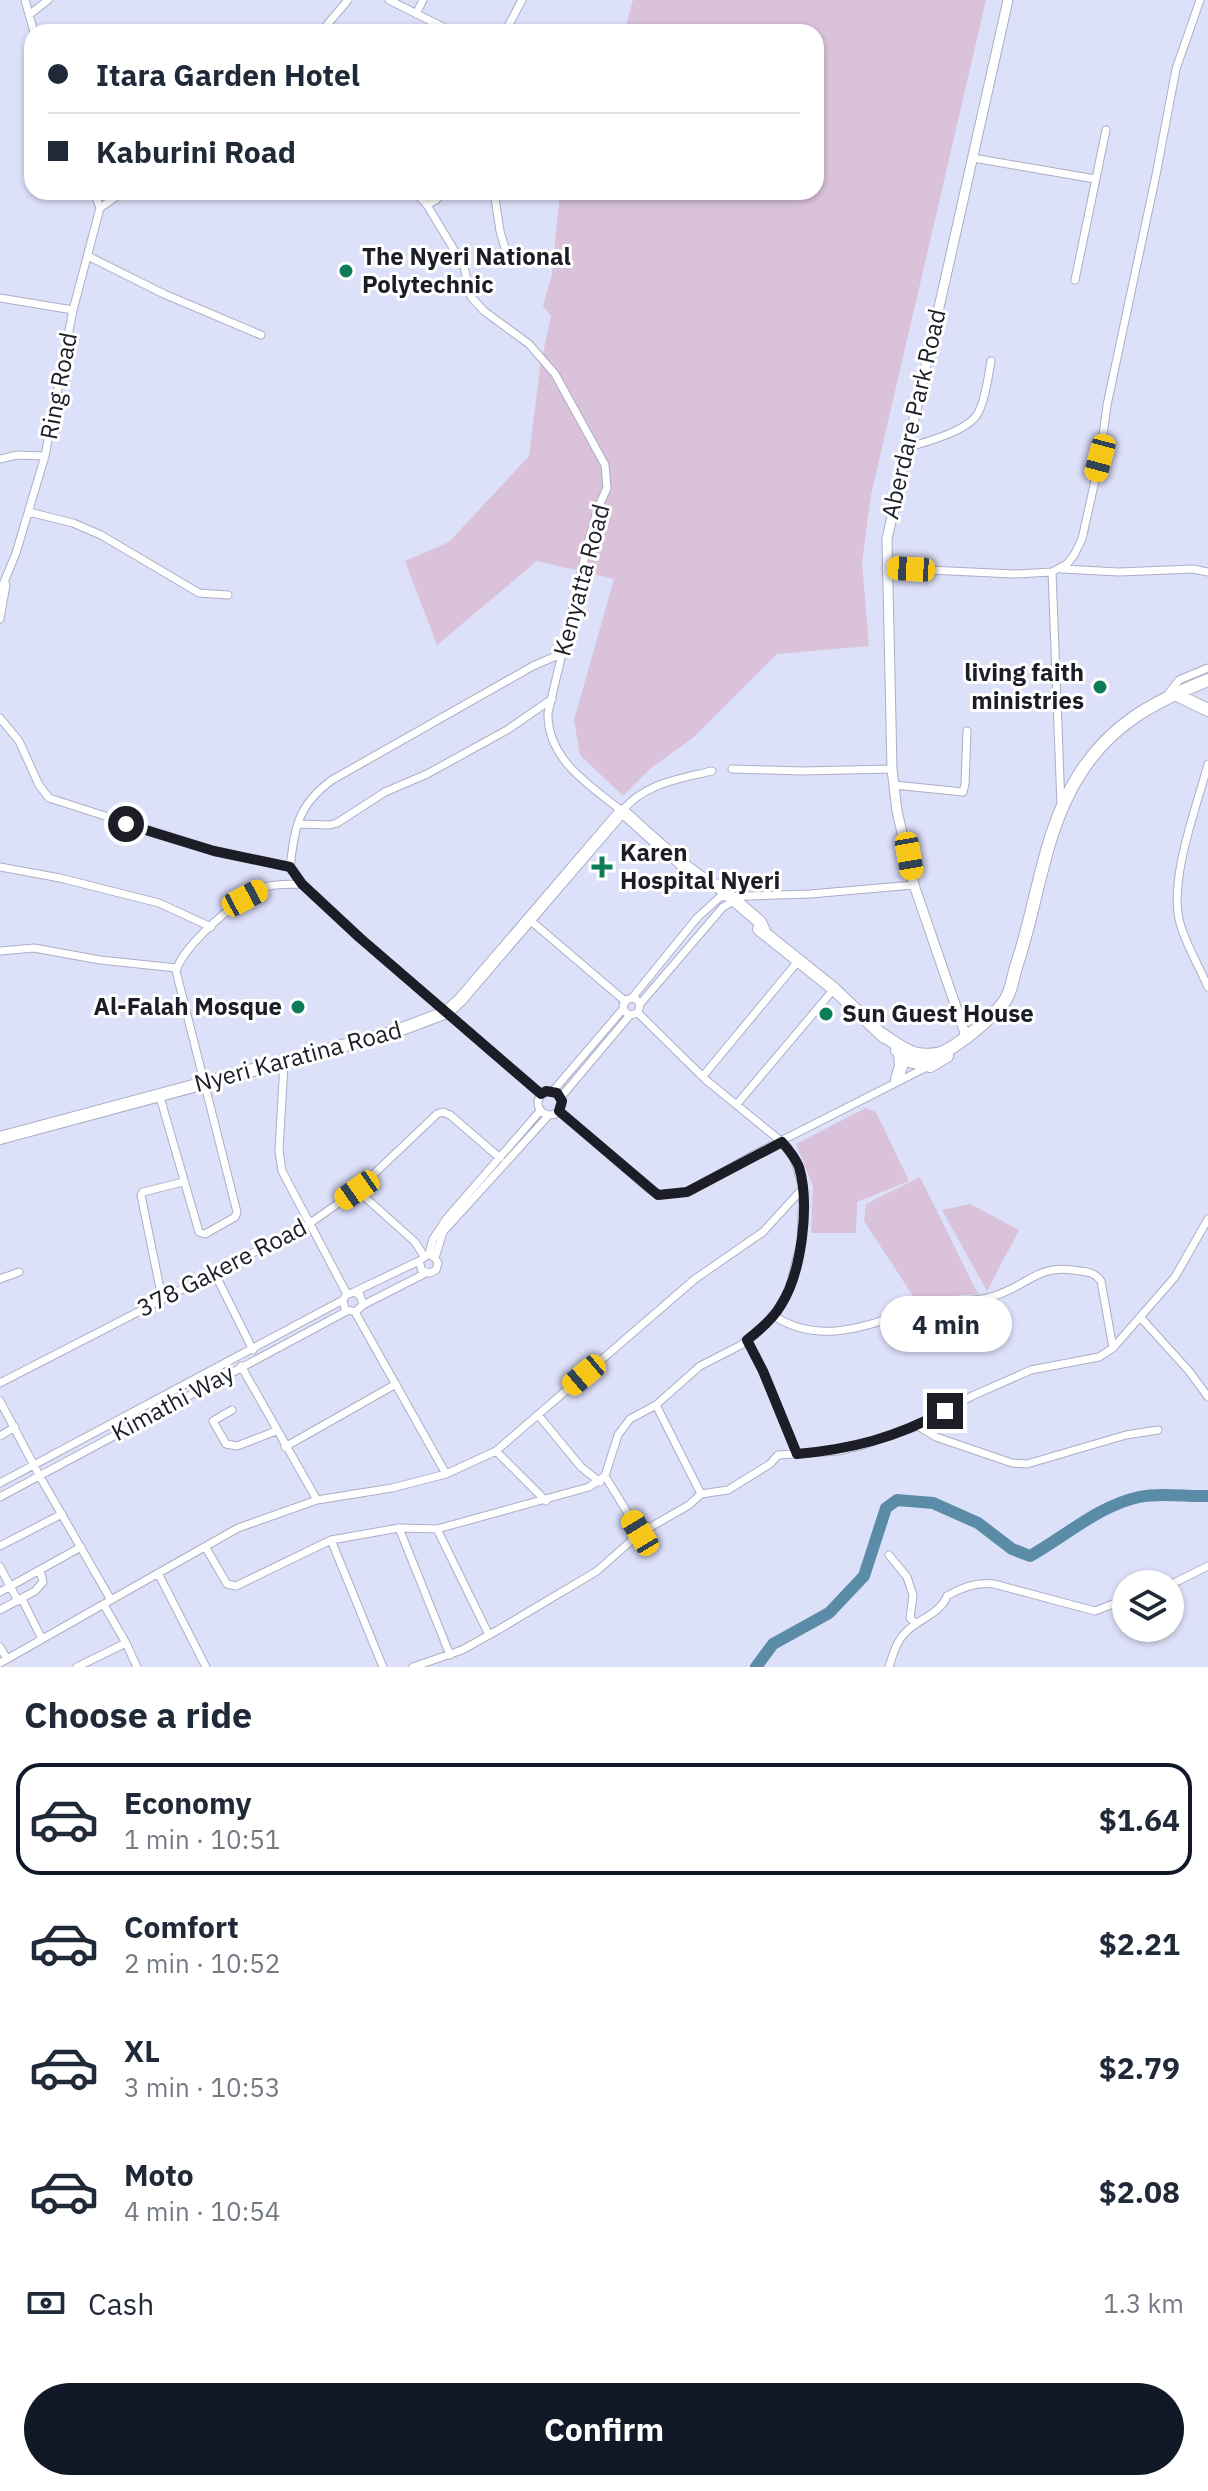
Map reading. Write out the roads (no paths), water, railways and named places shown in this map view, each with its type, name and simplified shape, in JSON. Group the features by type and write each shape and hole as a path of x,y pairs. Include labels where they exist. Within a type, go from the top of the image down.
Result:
{"highway":[{"path":"622,811 760,922 764,931 834,989 900,1054 909,1061 926,1065 971,1036 1005,1000 1024,948 1050,837 1079,775 1118,726 1208,680"},
{"path":"1171,697 1208,710"},
{"name":"Nyeri Karatina Road","path":"0,1138 394,1032 447,1012 531,921 622,811"},
{"path":"880,1033 914,1053 942,1053 971,1036"},
{"path":"897,1079 901,1066 900,1054"}],"street":[{"path":"25,0 32,24"},
{"path":"29,15 48,0"},
{"path":"328,24 348,0"},
{"path":"389,0 437,24"},
{"path":"416,14 423,0"},
{"path":"509,24 522,0"},
{"name":"Aberdare Park Road","path":"971,1036 936,954 914,885 897,811 892,769 886,568 889,522 1008,0"},
{"path":"1056,570 1067,564 1082,539 1176,69 1200,0"},
{"path":"1075,280 1106,130"},
{"path":"973,158 1095,179"},
{"path":"97,200 100,208 112,200"},
{"name":"Kenyatta Road","path":"422,200 464,267 471,297 484,311 529,344 555,374 605,465 607,488 598,508 552,699 548,730 555,748 568,766 622,811"},
{"path":"427,205 436,200"},
{"path":"495,200 507,255"},
{"name":"Ring Road","path":"0,619 7,580 45,456 73,310 100,208"},
{"path":"88,256 164,294 261,335"},
{"path":"0,298 73,310"},
{"path":"906,448 947,434 974,420 980,410 991,361"},
{"path":"1,462 17,455 45,456"},
{"path":"29,512 73,523 101,535 199,593 228,595"},
{"path":"886,568 1014,574 1056,570 1119,572 1193,569 1208,572"},
{"path":"1056,570 1061,809"},
{"name":"Ring Road","path":"0,592 7,580"},
{"path":"290,867 305,805 314,794 332,780 533,666 563,653"},
{"path":"1171,697 1179,680 1208,668"},
{"path":"299,824 337,823 385,792 427,774 507,730 552,699"},
{"path":"0,718 19,741 39,785 49,798 214,851 290,867 302,884 360,938 541,1094"},
{"path":"894,785 963,792 967,731"},
{"path":"1208,764 1183,859 1177,904 1180,923 1208,987"},
{"path":"732,769 892,769"},
{"path":"622,811 631,799 651,787 712,771"},
{"path":"0,867 60,878 159,903 211,927"},
{"path":"160,1097 199,1232 205,1234 237,1215 177,968 180,958 192,943 245,898 267,886 302,884"},
{"path":"426,1273 419,1267 448,1225 548,1116 559,1111 561,1097 697,918 731,899 914,885"},
{"path":"541,1094 553,1091 630,1007 640,1004 731,899"},
{"path":"206,1548 227,1584 236,1586 331,1540 399,1528 437,1529 546,1501 602,1479 618,1435 630,1419 656,1405 700,1366 747,1340 774,1316 783,1303 796,1271 801,1242 803,1188 798,1164 782,1142 703,1076 531,921"},
{"path":"0,951 34,948 100,960 177,968"},
{"path":"703,1076 799,960"},
{"path":"737,1104 834,989"},
{"path":"559,1111 658,1195 687,1192 926,1065 942,1053"},
{"path":"284,1063 282,1171 348,1295 351,1312 446,1474"},
{"path":"851,1105 926,1065"},
{"path":"553,1091 561,1097"},
{"path":"541,1094 537,1105 548,1116"},
{"path":"427,1257 441,1226 540,1111"},
{"name":"378 Gakere Road","path":"0,1383 309,1224 357,1190 437,1114 443,1112 450,1115 500,1158"},
{"path":"162,1298 141,1195 183,1182"},
{"path":"0,1647 3,1661 238,1528 317,1500 392,1488 446,1474 496,1451 695,1279 763,1232 803,1188"},
{"path":"348,1295 360,1295 363,1305 436,1270 438,1263 427,1257 415,1242 357,1190"},
{"path":"413,1667 450,1655 489,1635 597,1571 640,1533 689,1505 701,1494 728,1490 770,1464 778,1455 851,1448 918,1426 972,1396 1031,1370 1099,1357 1113,1348 1175,1277 1208,1219"},
{"name":"Kimathi Way","path":"0,1483 253,1350 348,1295 427,1257"},
{"path":"774,1316 800,1328 840,1333 933,1304 992,1297 1047,1269 1063,1268 1090,1272 1101,1281 1113,1348"},
{"path":"0,1279 19,1272"},
{"path":"214,1272 253,1350"},
{"name":"Kimathi Way","path":"0,1497 241,1366 363,1305"},
{"path":"1141,1318 1208,1397"},
{"path":"747,1340 797,1454"},
{"path":"241,1366 317,1500"},
{"path":"285,1447 396,1384"},
{"path":"0,1401 81,1547 137,1667"},
{"path":"656,1405 701,1494"},
{"path":"232,1410 213,1421 226,1444 237,1446 276,1431"},
{"path":"539,1416 581,1467 602,1479 640,1533"},
{"path":"918,1426 936,1437 1012,1463 1027,1464 1126,1435 1158,1430"},
{"path":"0,1436 15,1427"},
{"path":"496,1451 546,1501"},
{"path":"0,1546 62,1514"},
{"path":"399,1528 450,1655"},
{"path":"437,1529 489,1635"},
{"path":"331,1540 383,1667"},
{"path":"0,1592 81,1547"},
{"path":"889,1555 907,1577 913,1595 910,1618 915,1623"},
{"path":"1184,1578 1208,1566"},
{"path":"0,1567 42,1639"},
{"path":"0,1610 20,1600 43,1582 40,1570"},
{"path":"158,1573 206,1667"},
{"path":"889,1667 901,1638 915,1623 944,1604 947,1596 980,1582 1095,1611 1112,1604"},
{"path":"77,1667 126,1643"}],"waterway":[{"path":"756,1667 773,1644 829,1613 864,1576 886,1508 897,1500 933,1503 978,1523 1012,1549 1030,1556 1096,1514 1124,1501 1156,1495 1208,1496"}],"place":[{"name":"The Nyeri National Polytechnic","path":"346,271"},
{"name":"living faith ministries","path":"1100,687"},
{"name":"Karen Hospital Nyeri","path":"602,867"},
{"name":"Al-Falah Mosque","path":"298,1007"},
{"name":"Sun Guest House","path":"826,1014"}]}
